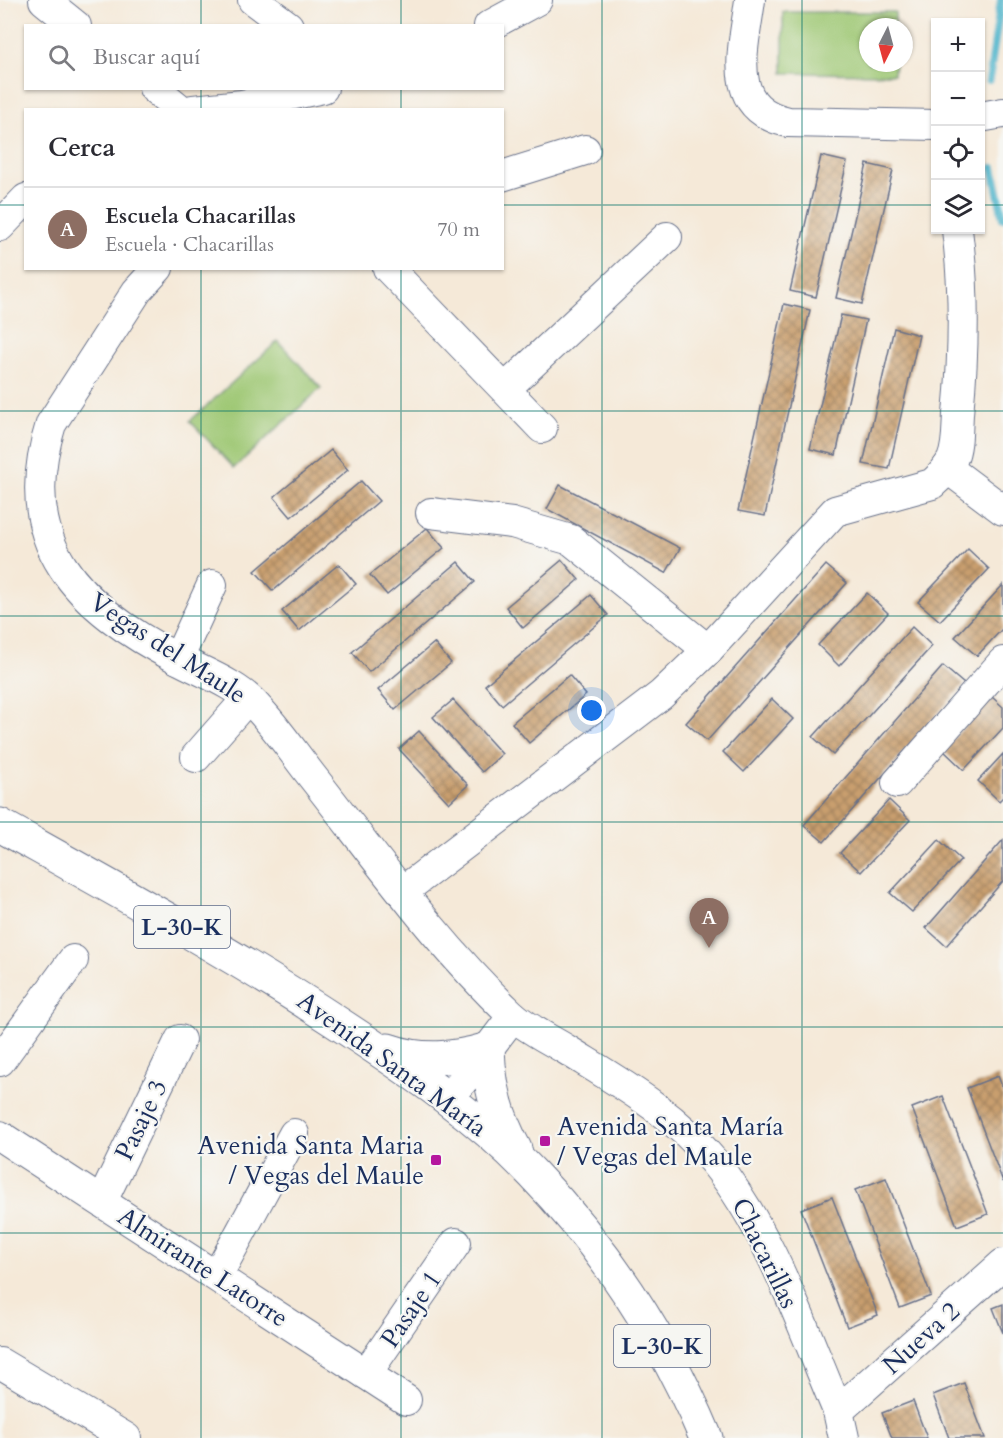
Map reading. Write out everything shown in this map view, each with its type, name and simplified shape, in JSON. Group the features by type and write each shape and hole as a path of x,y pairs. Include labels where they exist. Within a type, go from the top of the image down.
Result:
{"main road":[{"name":"Avenida Santa María","path":"0,825 277,983 447,1098 533,1173 607,1260 668,1357 706,1438"},
{"path":"359,1037 379,1047 421,1058 465,1056 488,1049 491,1090 496,1109 518,1154 533,1173"}],"street":[{"path":"44,0 74,24"},
{"path":"253,0 285,24"},
{"path":"750,0 742,73 749,98 767,116 789,123 931,125"},
{"path":"156,90 179,108"},
{"path":"213,108 242,105 313,90"},
{"path":"985,116 1003,112"},
{"path":"504,176 585,150"},
{"path":"0,226 24,201"},
{"path":"403,891 661,695 708,650 835,511 932,484 947,468 955,447 962,368 962,300 957,234"},
{"path":"505,389 667,237"},
{"name":"Vegas del Maule","path":"156,270 137,291 51,423 40,468 40,490 48,535 68,576 82,594 118,623 178,659 206,672 255,704 403,891 513,1016"},
{"path":"390,270 542,428"},
{"path":"947,468 1003,510"},
{"path":"431,513 512,523 571,540 708,650"},
{"path":"178,659 212,585"},
{"path":"897,783 1003,662"},
{"path":"196,757 247,699"},
{"path":"0,1061 73,960"},
{"path":"447,1098 513,1016"},
{"name":"Chacarillas","path":"513,1016 655,1105 676,1123 713,1162 747,1209 768,1250 841,1424"},
{"name":"Pasaje 3","path":"102,1201 180,1040"},
{"path":"217,1276 294,1134"},
{"name":"Almirante Latorre","path":"0,1136 406,1400"},
{"name":"Pasaje 1","path":"366,1374 456,1244"},
{"name":"Nueva 2","path":"841,1424 1003,1264"},
{"path":"0,1363 126,1438"}],"green space":[{"path":"783,12 895,12 895,18 859,18 859,72 894,72 894,74 783,73"},
{"path":"278,341 321,388 234,468 190,421"}],"building":[{"path":"821,156 847,162 816,297 790,291"},
{"path":"867,164 893,170 862,304 836,298"},
{"path":"784,304 810,310 765,516 738,511"},
{"path":"841,315 866,320 836,455 810,449"},
{"path":"894,328 919,335 889,469 863,464"},
{"path":"331,450 348,470 291,517 274,497"},
{"path":"361,481 379,501 273,591 255,571"},
{"path":"560,485 680,548 666,573 547,509"},
{"path":"427,528 444,548 387,595 370,575"},
{"path":"968,549 989,569 940,621 918,602"},
{"path":"562,560 579,580 523,628 506,607"},
{"path":"458,562 475,582 369,672 352,652"},
{"path":"339,564 356,584 299,631 282,611"},
{"path":"826,565 847,583 707,741 686,723"},
{"path":"1003,585 1003,628 977,656 955,637"},
{"path":"867,593 888,613 839,666 818,645"},
{"path":"591,595 608,615 502,705 485,685"},
{"path":"912,627 932,646 833,755 813,737"},
{"path":"434,643 451,663 395,710 378,690"},
{"path":"943,666 964,684 824,842 804,825"},
{"path":"569,675 586,695 529,743 512,723"},
{"path":"992,697 1003,707 1003,728 964,770 943,750"},
{"path":"772,699 793,719 744,772 723,752"},
{"path":"453,700 502,754 482,772 433,717"},
{"path":"419,731 468,785 449,803 399,749"},
{"path":"1003,754 1003,797 999,801 978,781"},
{"path":"889,800 910,820 861,872 840,853"},
{"path":"939,840 961,860 912,912 890,893"},
{"path":"1003,840 1003,881 946,946 926,928"},
{"path":"998,1076 1003,1089 1003,1182 967,1088"},
{"path":"943,1096 988,1214 957,1226 912,1108"},
{"path":"886,1178 931,1296 900,1308 855,1190"},
{"path":"832,1197 878,1315 847,1327 801,1209"},
{"path":"1003,1304 1003,1333 993,1308"},
{"path":"964,1383 985,1438 949,1438 933,1395"},
{"path":"913,1401 927,1438 892,1438 882,1413"}],"waterway":[{"path":"989,80 1001,0"},
{"path":"993,168 1003,218"}],"place":[{"name":"Escuela Chacarillas","path":"709,948"},
{"name":"Avenida Santa María / Vegas del Maule","path":"545,1141"},
{"name":"Avenida Santa Maria / Vegas del Maule","path":"436,1160"}]}
